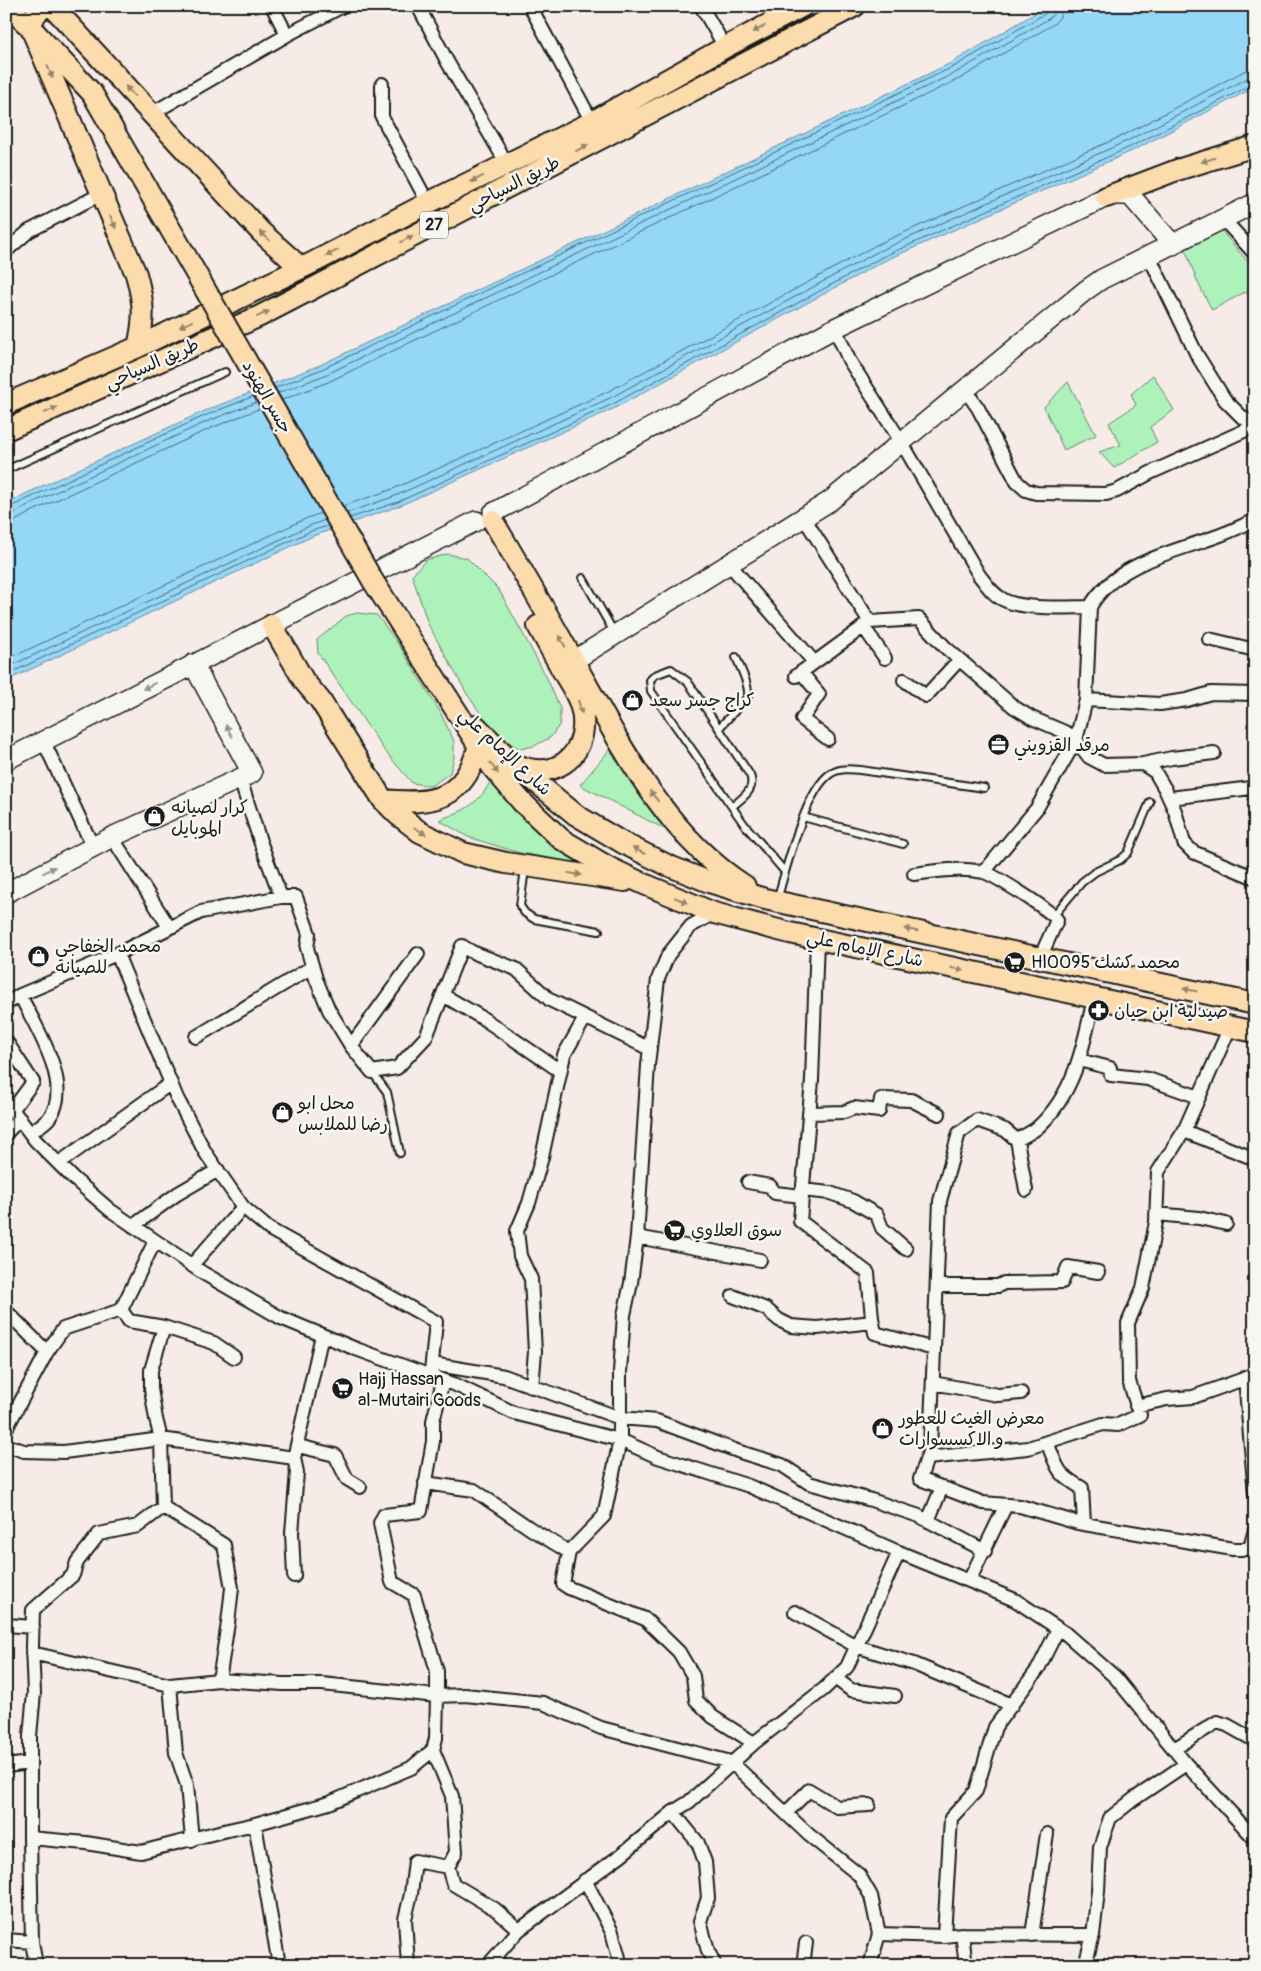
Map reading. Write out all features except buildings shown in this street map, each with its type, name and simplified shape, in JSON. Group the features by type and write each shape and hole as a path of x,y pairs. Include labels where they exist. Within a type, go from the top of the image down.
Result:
{"main road":[{"path":"52,6 45,7 36,13 30,28 136,274 143,298 144,322 138,347"},
{"path":"52,6 74,40 92,93"},
{"path":"52,6 261,232 301,268"},
{"name":"طريق السياحي","path":"6,404 138,347 301,268 592,122 725,47 803,6"},
{"name":"طريق السياحي","path":"6,430 260,316 855,6"},
{"path":"14,8 30,28 92,93"},
{"name":"جسر الهنود","path":"92,93 373,581 448,698"},
{"path":"1106,197 1184,168 1255,146"},
{"path":"486,520 574,661 641,780 676,825 708,860 727,875 771,900 770,928"},
{"path":"486,520 580,702 582,711 582,738 575,752 566,761 555,768 547,770 529,769 513,763"},
{"path":"278,622 304,681 320,700 383,800 420,832 463,853 525,866 644,884"},
{"name":"شارع الإمام علي","path":"448,698 493,768 522,802 561,839 610,868 714,914 817,939 1255,1032"},
{"name":"شارع الإمام علي","path":"448,698 513,763 576,815 623,843 667,865 708,882 771,900 1255,1004"},
{"path":"383,800 410,803 430,802 448,794 463,781 474,764 478,745"}],"street":[{"path":"272,6 287,35"},
{"path":"151,114 287,35 343,6"},
{"path":"418,6 448,63 507,164"},
{"path":"530,6 592,122"},
{"path":"701,6 725,47"},
{"path":"382,84 382,117 428,203"},
{"path":"6,251 29,230 101,194"},
{"path":"6,760 193,664 486,520 835,328 1106,197 1130,195 1173,245"},
{"path":"574,661 830,502 1086,290 1102,279 1255,204"},
{"path":"1224,220 1255,254"},
{"path":"1149,256 1197,355 1225,400 1242,417 1255,426"},
{"path":"835,328 850,360 979,575 992,592 1004,601 1016,604 1090,607"},
{"path":"966,391 978,408 1017,482 1026,490 1036,493 1106,494 1117,491 1158,469 1255,426"},
{"path":"804,518 885,658"},
{"path":"984,872 1037,808 1076,740 1086,700 1090,607 1098,594 1111,581 1128,570 1161,555 1224,534 1255,520"},
{"path":"730,564 814,662"},
{"path":"828,739 802,719 819,694 798,674 866,624 919,619 959,660 1014,707 1032,718 1068,733 1089,757 1104,765 1143,764 1214,753"},
{"path":"1209,639 1255,650"},
{"path":"904,680 926,696 959,660"},
{"path":"6,893 112,837 252,773 193,664"},
{"path":"1086,700 1160,704 1187,700 1211,693 1246,692 1255,694"},
{"path":"43,740 93,847"},
{"path":"1143,764 1155,772 1170,798 1184,843 1193,852 1255,878"},
{"path":"240,779 281,897"},
{"path":"1170,798 1251,788 1255,794"},
{"path":"112,837 170,927"},
{"path":"914,874 943,870 984,872 1054,915 1058,920 1040,958"},
{"path":"6,1004 20,995 117,954 200,912 281,897 296,897 309,934 307,948 312,967 329,1010 351,1046 372,1072 397,1068 426,1037 462,946 472,952 516,969 550,1000 650,1049"},
{"path":"714,914 691,926 668,955 658,980 650,1049 636,1236 631,1283 624,1315 620,1440 604,1516 569,1552 563,1584 645,1619 679,1652 693,1676 696,1700 713,1717 754,1743"},
{"path":"817,939 812,1080 800,1221 868,1273 875,1333 934,1349"},
{"path":"117,954 171,1083 206,1152 244,1207 269,1230 436,1322 431,1370"},
{"path":"351,1046 418,954"},
{"path":"196,1036 312,967"},
{"path":"20,995 55,1066 58,1083 56,1100 50,1117 31,1133"},
{"path":"443,995 484,1019 560,1071"},
{"path":"1018,1140 1037,1128 1066,1092 1079,1060 1094,998"},
{"path":"532,1387 535,1352 531,1279 520,1256 517,1231 529,1203 542,1157 564,1055 585,1018"},
{"path":"927,1458 1028,1448 1102,1424 1118,1425 1140,1415 1129,1381 1128,1323 1143,1288 1156,1214 1158,1172 1184,1131 1230,1027"},
{"path":"6,1041 34,1082 13,1110 6,1133"},
{"path":"1079,1060 1110,1068 1111,1076 1148,1079 1199,1097"},
{"path":"59,1163 171,1083"},
{"path":"809,1113 844,1112 854,1108 879,1111 881,1099 912,1100 939,1114"},
{"path":"13,1110 59,1163 110,1210 192,1265 280,1318 356,1349 431,1370 504,1376 620,1418 657,1421 740,1452 782,1465 809,1483 871,1500 919,1516 985,1551"},
{"path":"1026,1190 1018,1140 1005,1130 977,1120 959,1134 946,1173 940,1201 930,1450 920,1479 983,1503 1020,1506 1084,1524 1233,1549 1252,1548 1255,1530"},
{"path":"1184,1131 1255,1159"},
{"path":"133,1226 177,1194 218,1170"},
{"path":"748,1182 770,1186 775,1193 830,1193 854,1201 877,1215 882,1228 906,1249"},
{"path":"192,1265 244,1207"},
{"path":"1156,1214 1199,1218 1226,1224"},
{"path":"636,1236 760,1260"},
{"path":"6,1429 47,1352 63,1329 121,1310 155,1241"},
{"path":"937,1286 998,1286 1004,1283 1062,1282 1068,1267 1098,1272"},
{"path":"733,1296 766,1309 779,1320 792,1326 817,1328 873,1322"},
{"path":"121,1310 129,1321 164,1327 214,1343 234,1357"},
{"path":"6,1311 47,1352"},
{"path":"163,1507 161,1439 156,1419 151,1370 164,1327"},
{"path":"294,1576 292,1533 297,1472 294,1458 322,1335"},
{"path":"431,1370 443,1381 456,1385 514,1413 620,1440 658,1457 749,1486 899,1552 1015,1600 1088,1652 1115,1677 1186,1764 1255,1839"},
{"path":"1136,1406 1167,1399 1194,1397 1250,1376 1255,1494"},
{"path":"443,1381 433,1421 434,1441 421,1511 384,1515 380,1523 392,1582 414,1595 437,1672 436,1738 433,1750 452,1796 456,1852 448,1867 453,1884 495,1909 519,1930"},
{"path":"933,1383 998,1395 1021,1393"},
{"path":"6,1445 24,1451 64,1452 161,1439 294,1458"},
{"path":"1047,1442 1059,1472 1082,1488 1084,1524"},
{"path":"298,1446 335,1455 347,1479 360,1488"},
{"path":"425,1483 474,1490 531,1529 569,1552"},
{"path":"928,1521 942,1487"},
{"path":"969,1581 1006,1505"},
{"path":"36,1965 32,1942 30,1838 30,1736 34,1693 32,1653 34,1610 73,1575 77,1562 99,1534 138,1526 163,1507"},
{"path":"163,1507 224,1545 232,1588 219,1680"},
{"path":"488,1965 519,1930 621,1855 673,1812 689,1802 731,1762 824,1689 847,1667 899,1552"},
{"path":"795,1612 856,1646 914,1664 1012,1705"},
{"path":"6,1625 33,1627"},
{"path":"944,1936 951,1818 976,1791 995,1727 1038,1668 1058,1629"},
{"path":"32,1653 170,1685 219,1680 283,1684 322,1684 437,1696 465,1695 543,1703 601,1728 731,1762 808,1835 859,1875 871,1896 879,1934 870,1965"},
{"path":"835,1678 851,1690 895,1696"},
{"path":"170,1685 176,1753 187,1786 192,1840"},
{"path":"1174,1749 1217,1722 1254,1739"},
{"path":"30,1838 86,1843 141,1852 255,1824 329,1803 410,1768 433,1750"},
{"path":"6,1766 30,1763"},
{"path":"1085,1965 1092,1935 1098,1890 1100,1847 1110,1818 1134,1799 1186,1764"},
{"path":"786,1813 809,1790 837,1807 870,1805"},
{"path":"673,1812 698,1843 705,1862 708,1898 700,1921 708,1950 715,1965"},
{"path":"255,1824 279,1965"},
{"path":"1032,1934 1047,1834"},
{"path":"408,1965 404,1919 411,1894 416,1861 448,1867"},
{"path":"585,1880 612,1932 621,1965"},
{"path":"879,1934 944,1936 962,1934 1092,1935"},
{"path":"962,1934 966,1965"},
{"path":"6,1940 32,1942"},
{"path":"803,1965 806,1943"}],"lane":[{"path":"6,470 225,372"},
{"path":"583,578 615,635"},
{"path":"719,728 748,697 749,690 736,657"},
{"path":"732,807 751,789 753,782 750,775 688,682 671,669 655,675 650,680 651,691 732,807 744,824 785,872"},
{"path":"771,900 785,872 803,817 819,786 830,774 842,769 860,770 984,788"},
{"path":"1054,915 1082,882 1095,872 1120,860 1128,853 1150,802"},
{"path":"803,817 903,844"},
{"path":"525,866 520,906 525,914 534,920 599,930"},
{"path":"372,1072 387,1092 400,1153"}],"green space":[{"path":"1219,228 1255,270 1255,298 1245,292 1212,310 1198,283 1184,246"},
{"path":"1153,375 1174,410 1150,427 1157,442 1114,468 1099,452 1121,445 1109,423 1136,405 1131,394"},
{"path":"1068,382 1096,435 1064,450 1044,407"},
{"path":"448,554 467,558 499,590 546,676 560,708 560,724 551,737 534,746 520,749 495,734 467,694 428,624 412,575 426,560"},
{"path":"357,613 377,615 399,645 439,710 454,741 454,758 450,773 431,786 412,783 384,750 318,653 317,640 346,616"},
{"path":"611,748 621,766 674,834 580,785"},
{"path":"490,782 545,840 585,865 520,853 468,837 439,820 469,807 480,797"}],"water":[{"path":"1047,6 1255,6 1255,87 1132,151 884,261 615,408 399,506 313,536 6,681 6,505 25,494 202,412 320,365 627,219 953,62"}],"place":[{"name":"كراج جسر سعد","path":"633,700"},
{"name":"مرقد القزويني","path":"998,745"},
{"name":"كرار لصيانه الموبايل","path":"155,817"},
{"name":"محمد الخفاجي للصيانه","path":"39,956"},
{"name":"Hl0095 محمد كشك","path":"1015,962"},
{"name":"صيدلية ابن حيان","path":"1098,1011"},
{"name":"محل ابو رضا للملابس","path":"282,1113"},
{"name":"سوق العلاوي","path":"675,1230"},
{"name":"Hajj Hassan al-Mutairi Goods","path":"342,1389"},
{"name":"معرض الغيث للعطور و الاكسسوارات","path":"883,1428"}]}
